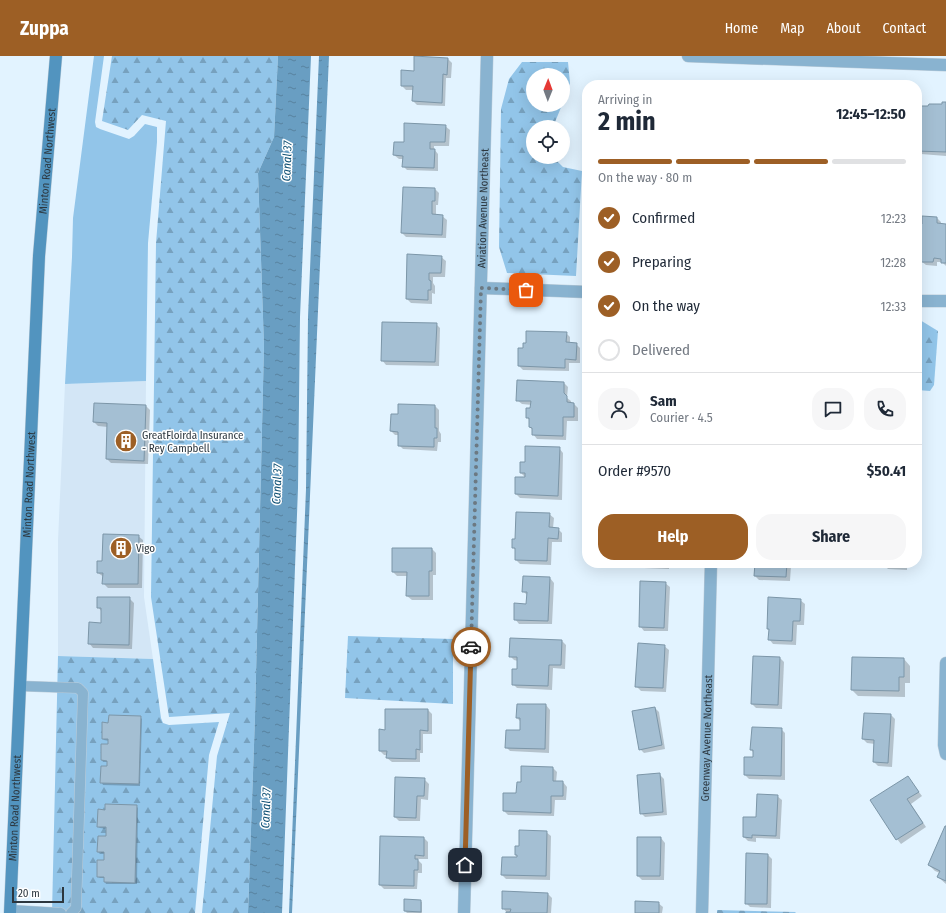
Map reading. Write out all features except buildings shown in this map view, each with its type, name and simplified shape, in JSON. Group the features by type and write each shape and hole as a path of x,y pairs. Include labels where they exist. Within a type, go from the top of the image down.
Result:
{"main road":[{"name":"Minton Road Northwest","path":"10,912 39,256 56,56"}],"street":[{"name":"Aviation Avenue Northeast","path":"464,913 487,56"},
{"path":"688,56 946,65"},
{"path":"481,288 582,292"},
{"path":"922,301 946,301"},
{"name":"Greenway Avenue Northeast","path":"702,913 711,568"},
{"path":"946,663 944,744 946,754"}],"lane":[{"path":"20,686 78,688 83,692 76,908 71,913"},
{"path":"10,912 61,913"}],"shaded area":[{"path":"146,381 144,597 153,659 58,656 58,541 65,384"}],"green space":[{"path":"94,56 104,56 95,122 96,127 129,139 134,136 145,124 157,127 148,243 146,381 65,384 73,218"},
{"path":"112,56 278,56 274,137 258,173 264,346 255,717 248,913 202,913 217,756 230,713 169,717 151,597 156,243 166,121 142,115 128,130 102,121"},
{"path":"522,62 568,62 569,68 526,68 526,112 559,112 556,120 526,120 526,164 560,164 563,167 582,171 576,276 507,273 499,247 501,109 509,79"},
{"path":"922,321 938,331 934,385 930,391 922,390"},
{"path":"348,636 453,639 453,704 345,698"},
{"path":"58,656 153,659 161,718 163,723 169,725 219,722 209,755 195,913 52,913"},
{"path":"717,910 796,912 717,913"}],"water":[{"name":"Canal 37","path":"278,56 311,56 300,317 298,488 282,913 248,913 255,717 264,346 258,173 274,137"},
{"path":"319,56 329,56 292,913 289,913 306,489 308,317"}],"way so far":[{"path":"471,647 481,288 526,290"}],"place":[{"name":"GreatFloirda Insurance - Rey Campbell","path":"126,441"},
{"name":"Vigo","path":"121,548"}],"route":[{"path":"465,865 471,647"}]}
